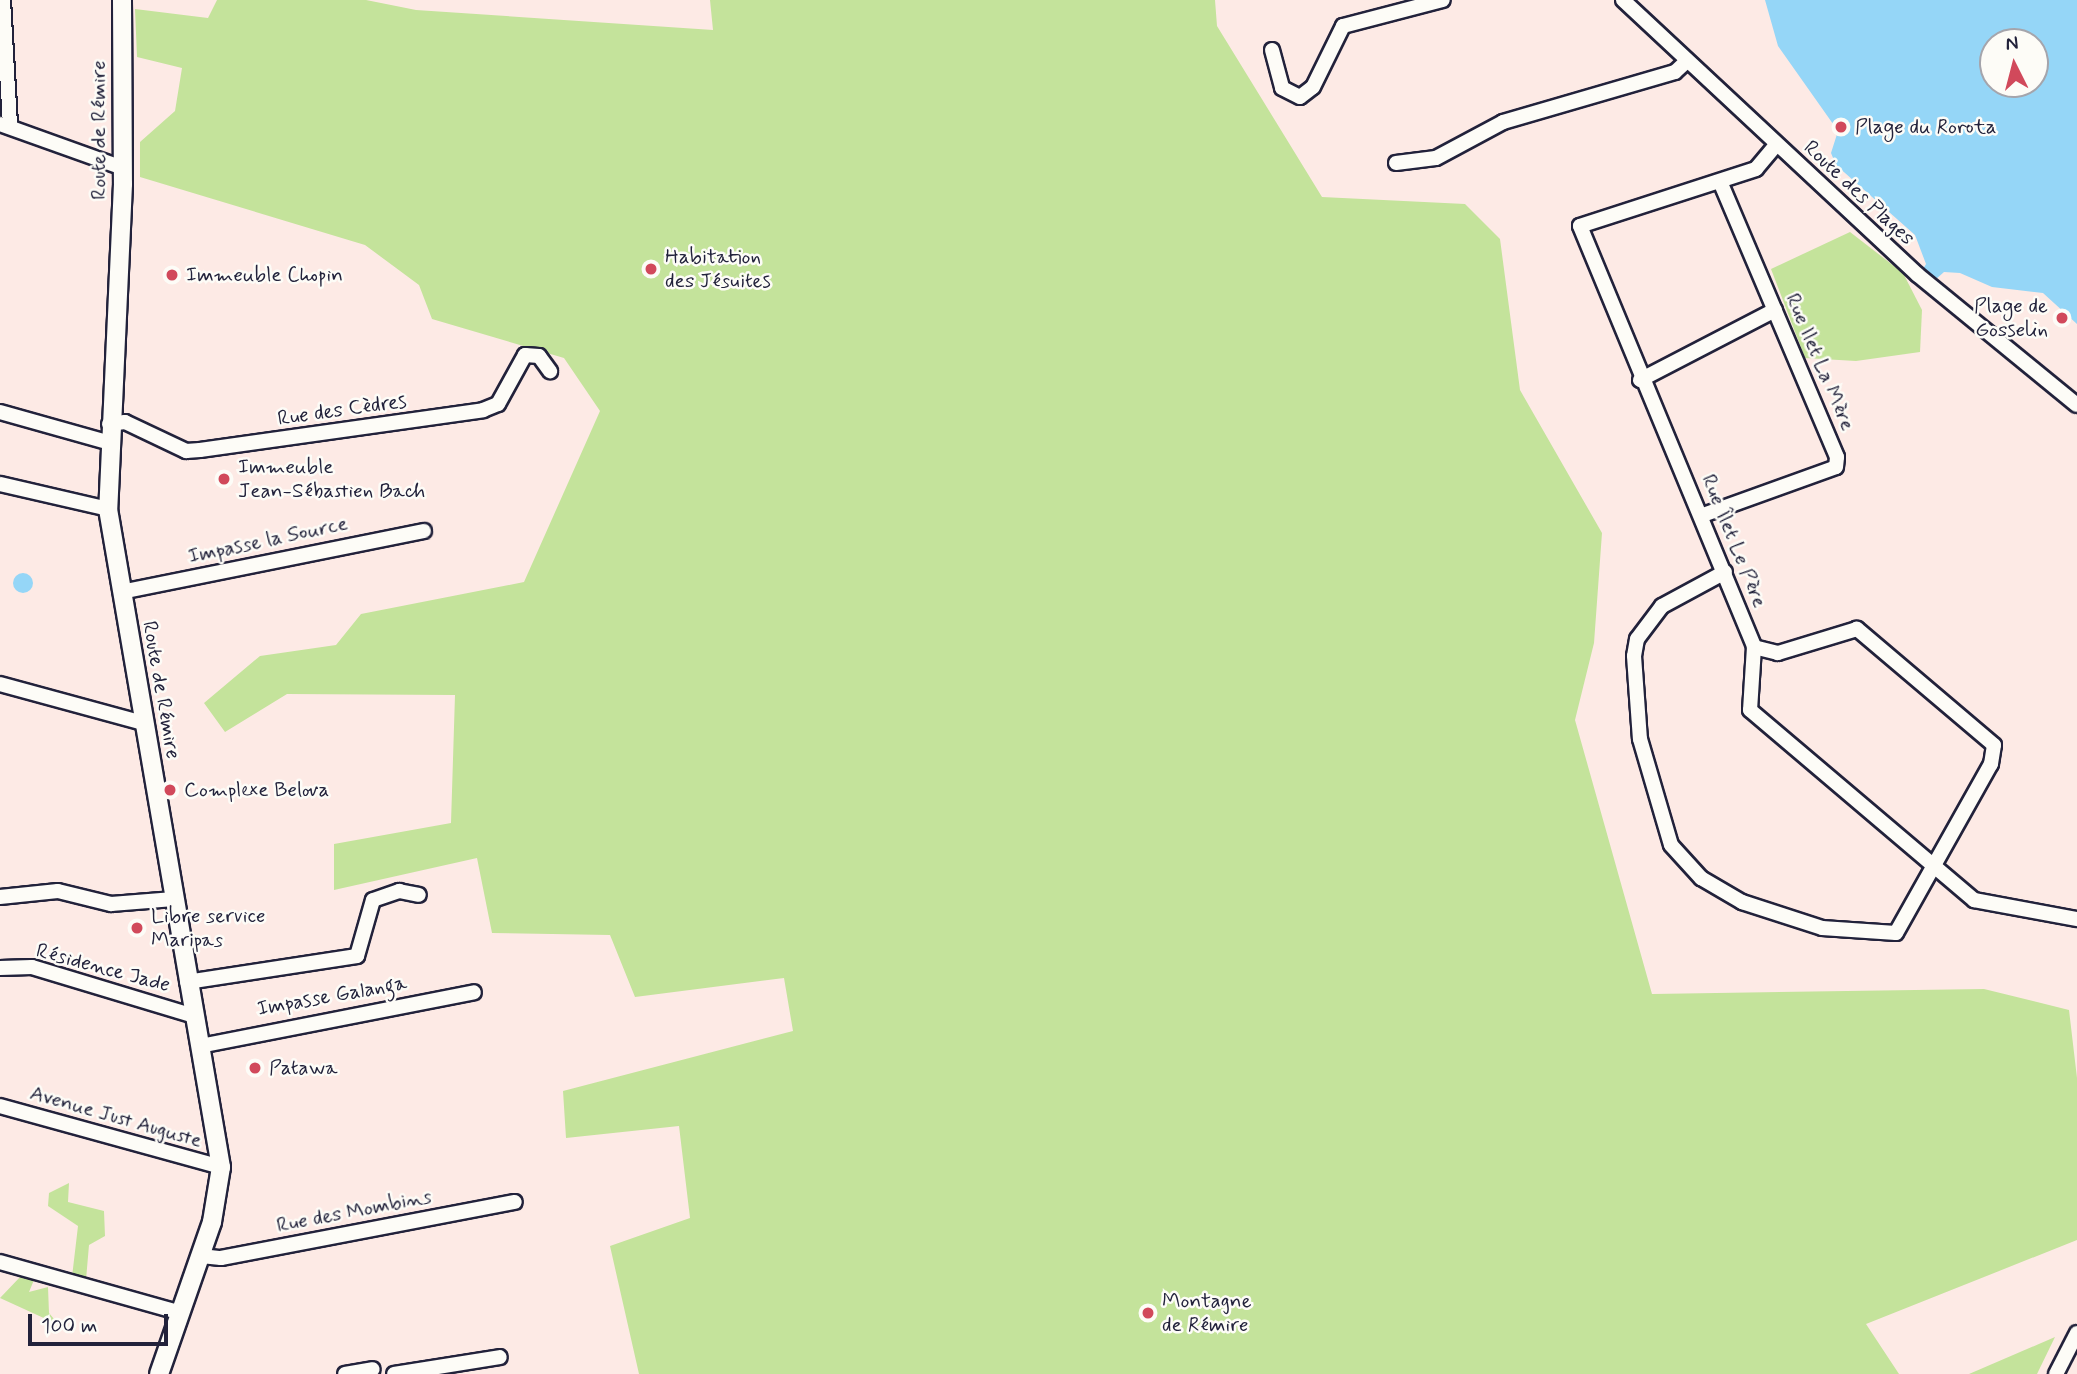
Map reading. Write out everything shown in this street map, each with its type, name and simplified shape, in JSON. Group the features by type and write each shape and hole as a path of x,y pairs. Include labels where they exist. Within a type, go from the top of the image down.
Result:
{"main road":[{"name":"Route de Rémire","path":"122,0 123,168 108,433 108,509 187,982 221,1167 201,1256 159,1374"}],"street":[{"path":"3,0 5,125 123,168"},
{"path":"1272,50 1282,88 1300,97 1313,87 1343,26 1443,0"},
{"name":"Route des Plages","path":"1623,0 1917,275 2077,405"},
{"path":"1396,163 1436,158 1503,122 1675,72 1687,61"},
{"name":"Rue Îlet Le Père","path":"1776,145 1756,169 1580,226 1640,380 1703,515 1754,647 1748,687 1758,721 1933,870 1974,900 2077,919"},
{"name":"Rue Ilet La Mère","path":"1703,515 1836,467 1775,310 1720,182"},
{"path":"1640,380 1775,310"},
{"name":"Rue des Cèdres","path":"108,433 140,426 172,445 200,450 483,410 498,404 525,355 539,356 550,371"},
{"path":"0,412 108,433"},
{"path":"0,484 108,509"},
{"name":"Impasse la Source","path":"121,592 424,531"},
{"path":"1725,572 1662,606 1637,639 1634,656 1640,739 1671,845 1701,878 1742,902 1859,935 1896,933 1991,764 1990,737 1857,629 1777,653 1754,647"},
{"path":"0,684 144,723"},
{"path":"0,897 58,891 126,905 174,899"},
{"path":"187,982 357,956 373,900 399,891 419,895"},
{"name":"Résidence Jade","path":"0,968 32,967 194,1016"},
{"name":"Impasse Galanga","path":"200,1046 474,992"},
{"name":"Avenue Just Auguste","path":"0,1106 221,1167"},
{"name":"Rue des Mombins","path":"201,1256 221,1258 515,1202"},
{"path":"0,1262 181,1313"},
{"path":"2056,1374 2077,1333"},
{"path":"394,1374 500,1357"},
{"path":"345,1374 373,1368"}],"green space":[{"path":"217,0 366,0 416,10 713,30 710,0 1215,0 1217,26 1322,197 1465,204 1500,239 1520,390 1602,533 1594,643 1575,720 1652,994 1984,989 2069,1010 2077,1078 2077,1240 1866,1324 1899,1374 639,1374 610,1246 690,1218 679,1126 566,1138 563,1091 793,1031 784,978 635,997 610,935 492,933 477,858 334,890 334,844 451,823 455,695 287,694 225,732 204,703 260,656 336,645 361,614 524,582 600,411 564,358 432,319 419,285 365,245 140,177 140,142 175,111 182,68 137,57 135,9 208,18"},
{"path":"1850,232 1903,273 1922,310 1920,352 1856,361 1805,358 1771,269"},
{"path":"69,1183 68,1202 104,1211 105,1236 89,1245 86,1280 72,1277 78,1226 48,1206 49,1193"},
{"path":"21,1276 34,1280 29,1292 48,1287 49,1313 59,1325 0,1298"},
{"path":"2055,1337 2037,1374 1969,1374"}],"water":[{"path":"1765,0 2077,0 2077,324 2043,293 1992,287 1960,273 1944,272 1935,280 1922,271 1926,264 1915,235 1836,165 1831,153 1838,131 1778,46"},
{"path":"23,573 30,576 33,583 30,590 23,593 16,590 13,583 16,576"}],"place":[{"name":"Plage du Rorota","path":"1841,127"},
{"name":"Habitation des Jésuites","path":"651,269"},
{"name":"Immeuble Chopin","path":"172,275"},
{"name":"Plage de Gosselin","path":"2062,318"},
{"name":"Immeuble Jean-Sébastien Bach","path":"224,479"},
{"name":"Complexe Belova","path":"170,790"},
{"name":"Libre service Maripas","path":"137,928"},
{"name":"Patawa","path":"255,1068"},
{"name":"Montagne de Rémire","path":"1148,1313"}]}
